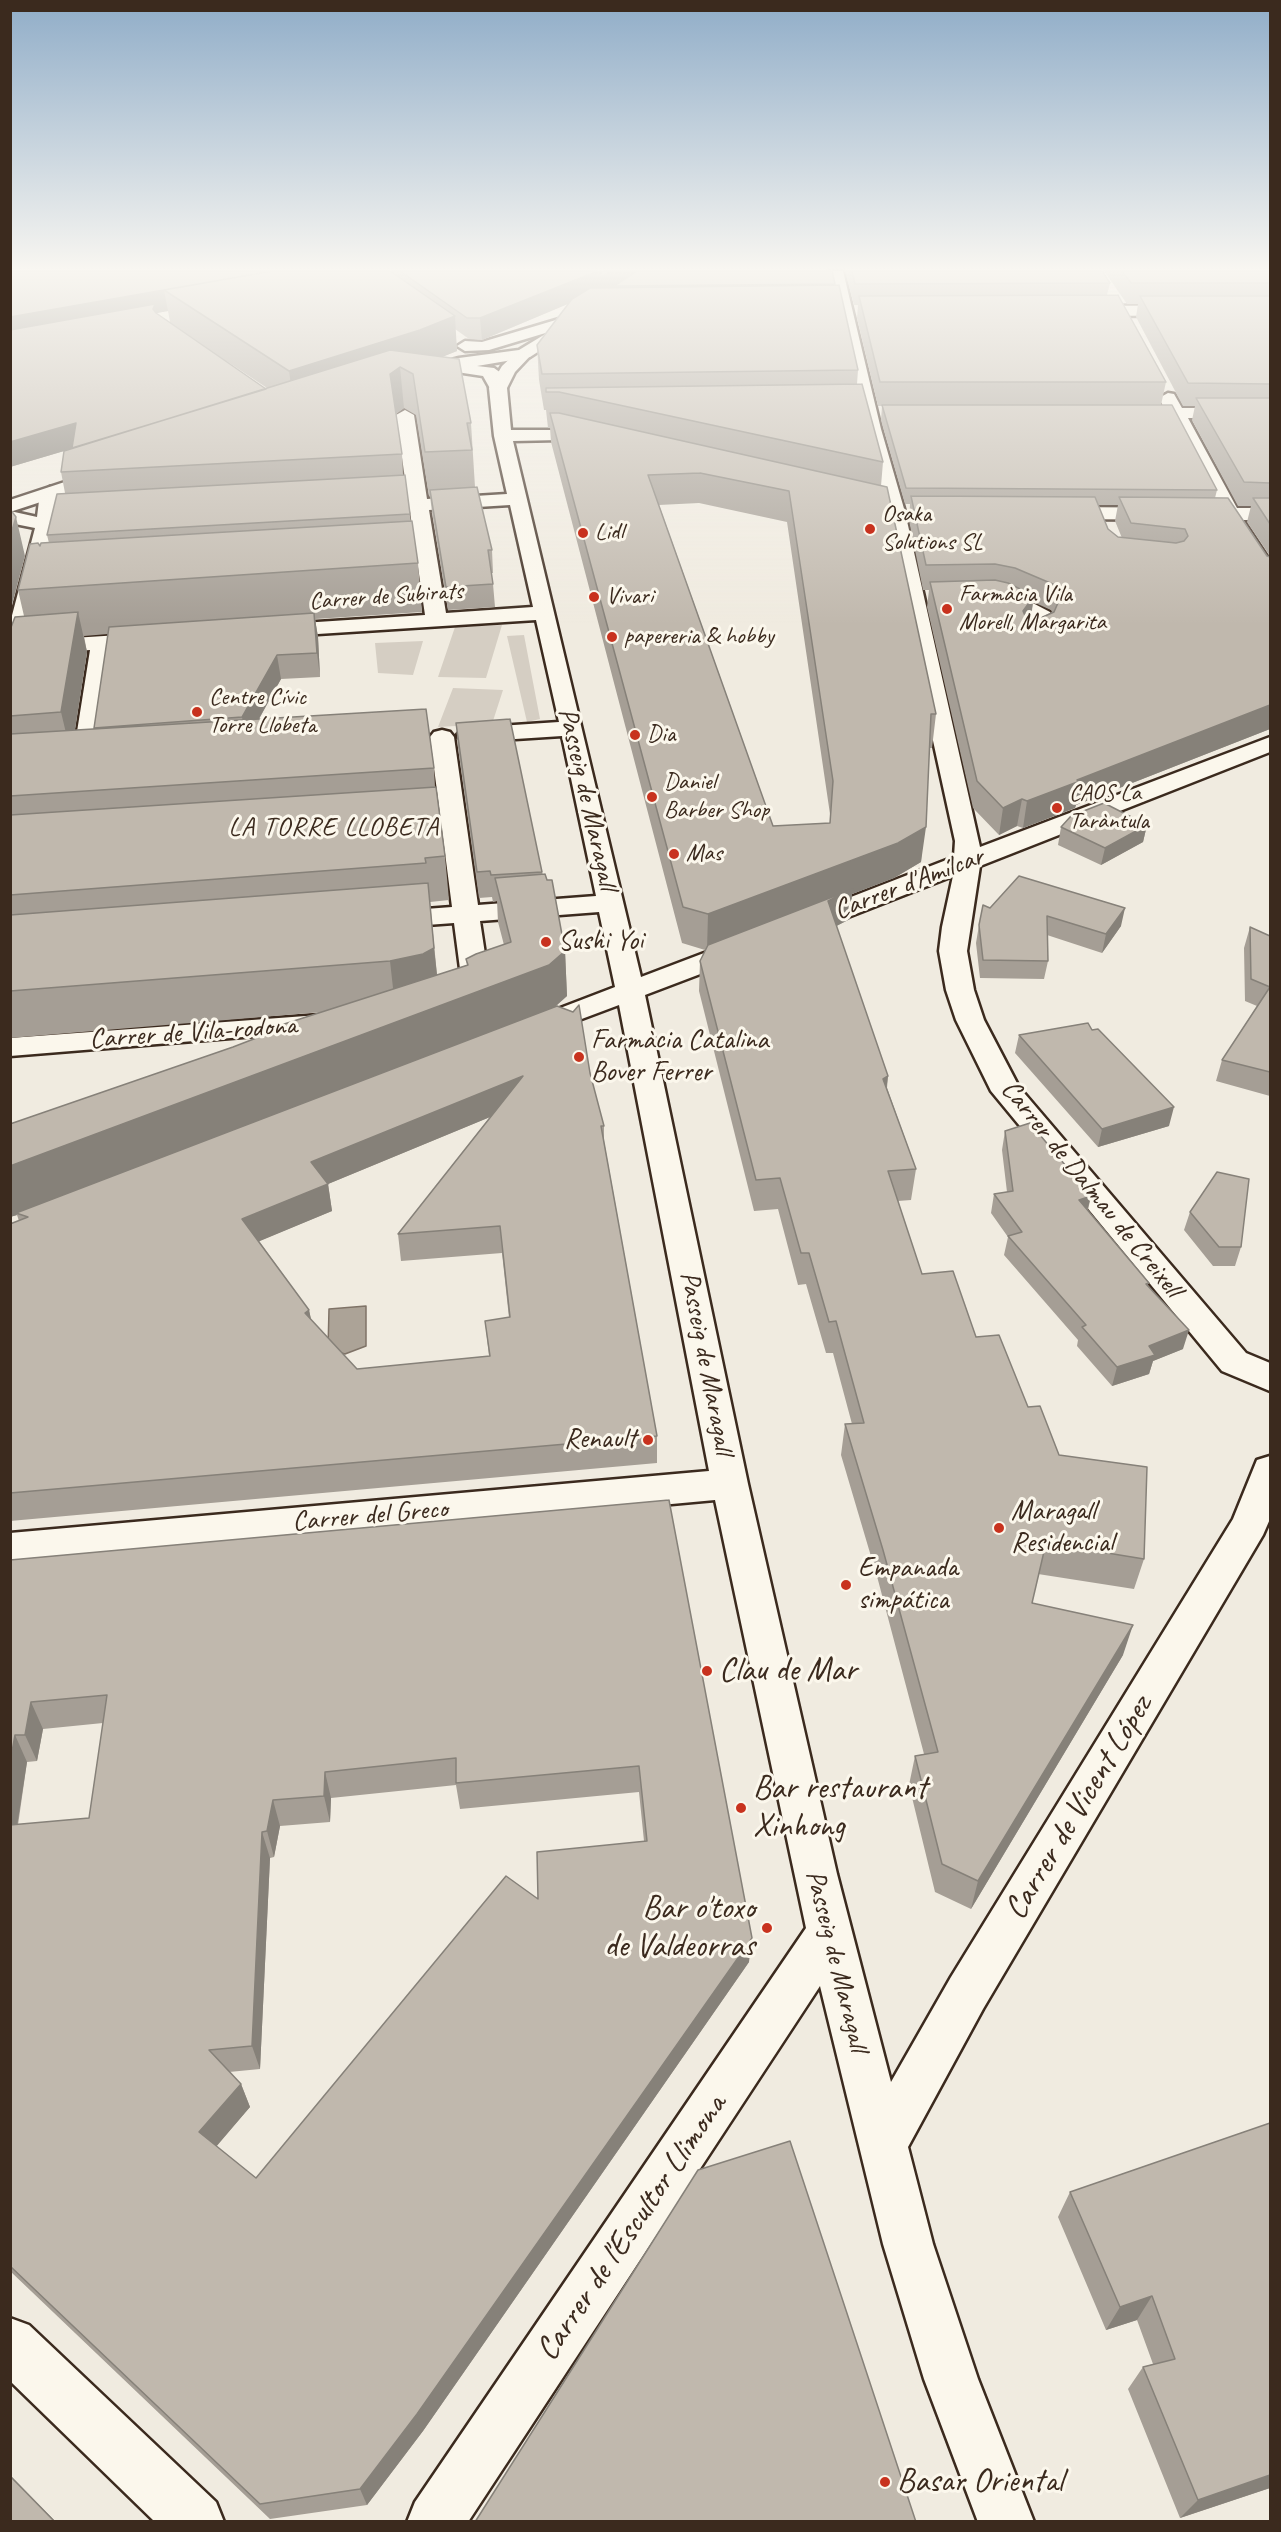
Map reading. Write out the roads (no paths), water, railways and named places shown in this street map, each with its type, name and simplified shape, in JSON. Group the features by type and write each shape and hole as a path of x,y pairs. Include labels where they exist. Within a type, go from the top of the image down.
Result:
{"street":[{"name":"Passeig de Maragall","path":"498,389 503,436 572,728 630,991 730,1484 828,1934 908,2244 948,2367 1006,2522"},
{"name":"Carrer de Dalmau de Creixell","path":"864,389 867,413 920,599 968,840 969,860 964,894 955,927 953,951 960,990 970,1020 1006,1090 1234,1362 1270,1378"},
{"path":"1164,389 1232,514 1239,532 1270,575"},
{"path":"1108,413 1270,413"},
{"path":"405,415 436,620"},
{"path":"500,417 523,417"},
{"path":"503,436 560,435 618,449"},
{"path":"10,506 123,468"},
{"path":"50,492 46,525 13,658 102,642 171,638"},
{"path":"348,509 518,499"},
{"path":"873,507 895,512 917,513"},
{"path":"1042,513 1270,514"},
{"path":"1099,513 1108,533"},
{"path":"10,517 46,525 117,521"},
{"path":"358,564 428,560"},
{"path":"31,584 54,582"},
{"path":"971,598 1002,599 1036,612 1042,617 1043,626 1032,637"},
{"name":"Carrer de Subirats","path":"252,632 545,613"},
{"path":"84,763 102,642"},
{"path":"437,1008 476,987 466,914 442,821 431,738 572,728"},
{"name":"Carrer d'Amílcar","path":"512,1037 1270,744"},
{"path":"1231,759 1270,758"},
{"path":"361,922 610,903"},
{"name":"Carrer de Vila-rodona","path":"10,1047 329,1024"},
{"name":"Carrer de Vicent López","path":"882,2144 967,1993 1250,1524 1270,1470"},
{"name":"Carrer del Greco","path":"10,1549 730,1484"},
{"name":"Carrer de l'Escultor Llimona","path":"435,2522 828,1934"},
{"path":"10,2344 196,2522"}],"place":[{"name":"Osaka Solutions SL","path":"870,529"},
{"name":"Lidl","path":"583,533"},
{"name":"Vivari","path":"594,597"},
{"name":"Farmàcia Vila Morell, Margarita","path":"947,609"},
{"name":"papereria & hobby","path":"612,637"},
{"name":"Centre Cívic Torre Llobeta","path":"197,712"},
{"name":"Dia","path":"635,735"},
{"name":"Daniel Barber Shop","path":"652,797"},
{"name":"CAOS La Taràntula","path":"1057,808"},
{"name":"Mas","path":"674,854"},
{"name":"Sushi Yoi","path":"546,942"},
{"name":"Farmàcia Catalina Bover Ferrer","path":"579,1057"},
{"name":"Renault","path":"648,1440"},
{"name":"Maragall Residencial","path":"999,1528"},
{"name":"Empanada simpática","path":"846,1585"},
{"name":"Clau de Mar","path":"707,1671"},
{"name":"Bar restaurant Xinhong","path":"741,1808"},
{"name":"Bar o'toxo de Valdeorras","path":"767,1928"},
{"name":"Basar Oriental","path":"885,2482"}],"district":[{"name":"LA TORRE LLOBETA","path":"334,828"}]}
